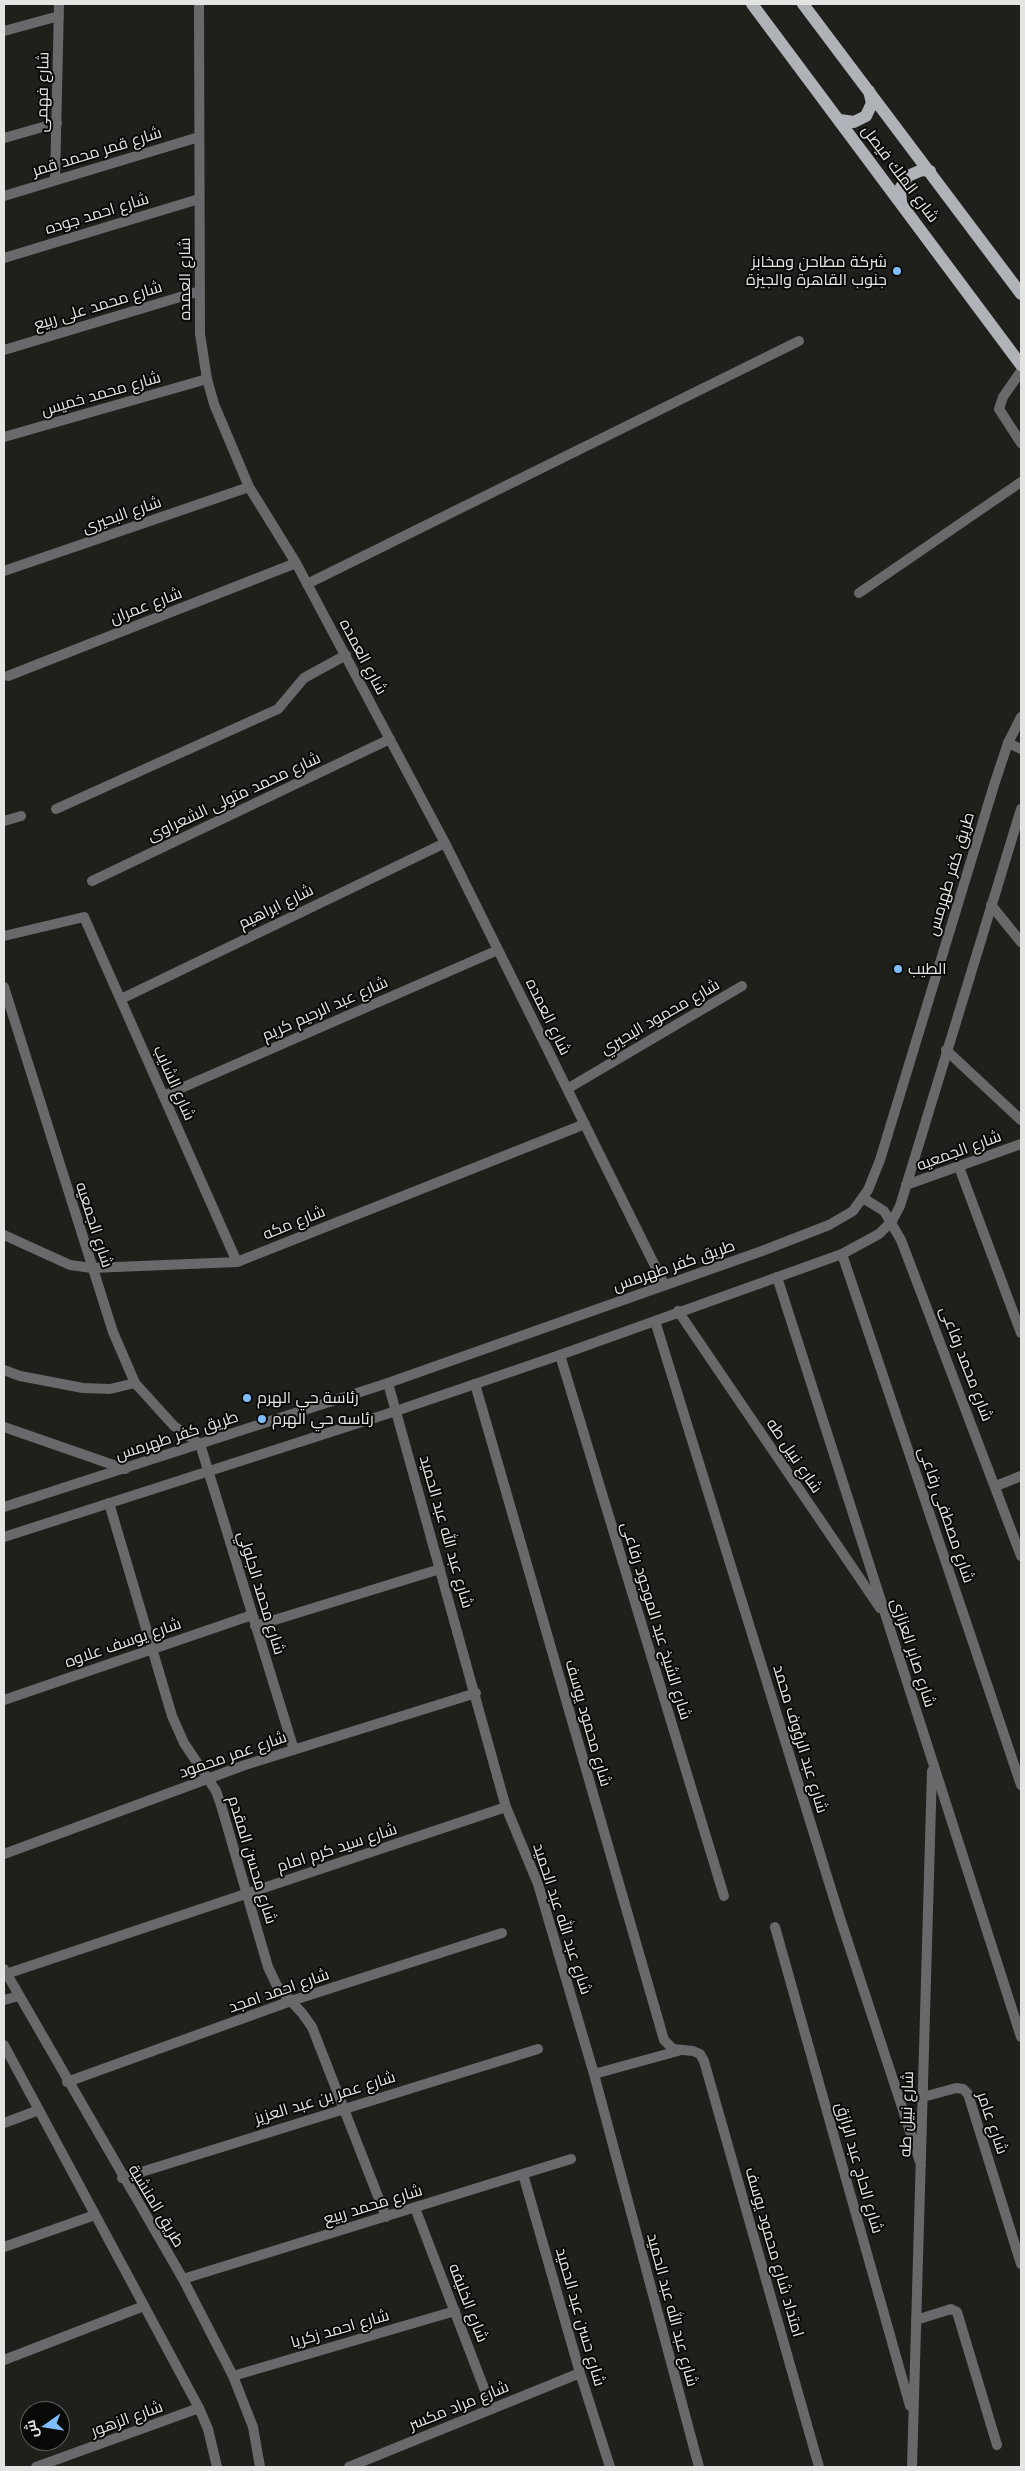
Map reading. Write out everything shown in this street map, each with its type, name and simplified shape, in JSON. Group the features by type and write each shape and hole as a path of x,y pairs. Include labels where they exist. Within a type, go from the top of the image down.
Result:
{"main road":[{"name":"شارع الملك فيصل","path":"752,4 1021,365"},
{"name":"شارع الملك فيصل","path":"803,4 1021,294"},
{"path":"840,120 854,122 866,116 872,102 868,89"},
{"path":"902,204 900,197 902,182 914,172 930,171"}],"street":[{"name":"شارع فهمى","path":"56,180 59,4"},
{"name":"شارع العمده","path":"199,4 200,334 207,379 223,428 249,486 296,563 445,843 664,1284"},
{"path":"4,31 59,16"},
{"path":"4,138 57,123"},
{"name":"شارع قمر محمد قمر","path":"4,196 199,137"},
{"name":"شارع احمد جوده","path":"4,258 199,199"},
{"name":"شارع محمد على ربيع","path":"4,350 200,291"},
{"path":"307,584 799,341"},
{"path":"1021,371 1003,397 999,408 1021,443"},
{"name":"شارع محمد خميس","path":"4,437 207,379"},
{"path":"859,593 1021,482"},
{"name":"شارع البحيرى","path":"4,571 249,486"},
{"name":"شارع عمران","path":"8,676 296,563"},
{"path":"56,809 278,708 304,678 346,655"},
{"name":"طريق كفر طهرمس","path":"4,1507 388,1383 762,1251 829,1225 853,1211 868,1190 880,1160 1008,742 1021,716"},
{"name":"شارع محمد متولى الشعراوى","path":"92,881 390,739"},
{"path":"1008,742 1021,749"},
{"path":"4,1537 475,1384 842,1254 879,1234 892,1221 906,1186 1021,809"},
{"path":"4,820 21,816"},
{"name":"شارع ابراهيم","path":"121,999 445,843"},
{"path":"991,906 1021,942"},
{"name":"شارع الشايب","path":"4,936 84,917 237,1262"},
{"name":"شارع عبد الرحيم كريم","path":"163,1096 498,950"},
{"name":"شارع محمود البحيري","path":"567,1089 742,986"},
{"name":"شارع الجمعيه","path":"4,987 113,1332 134,1383 174,1426 200,1444"},
{"path":"946,1050 1021,1120"},
{"name":"شارع مكه","path":"4,1235 70,1265 92,1268 237,1262 585,1124"},
{"name":"شارع الجمعيه","path":"906,1186 1021,1144"},
{"path":"959,1167 1021,1333"},
{"name":"شارع محمد رفاعى","path":"862,1198 884,1211 892,1221 902,1240 1021,1556"},
{"name":"شارع مصطفى رفاعى","path":"842,1254 1021,1785"},
{"name":"شارع صابر العزازى","path":"777,1277 1021,2037"},
{"name":"شارع نبيل طه","path":"678,1311 886,1617"},
{"name":"شارع عبد الرؤوف محمد","path":"655,1320 840,1918 921,2165"},
{"name":"شارع الشيخ عبد الموجود رفاعى","path":"560,1354 724,1896"},
{"path":"4,1370 20,1376 83,1388 110,1389 134,1383"},
{"name":"شارع عبد الله عبد الحميد","path":"388,1383 476,1693 506,1807 538,1884 594,2074 699,2467"},
{"name":"شارع محمود يوسف","path":"475,1384 664,2040 678,2051"},
{"path":"4,1427 125,1469"},
{"name":"شارع محمد الجلولي","path":"200,1444 294,1750"},
{"path":"996,1486 1021,1476"},
{"name":"شارع محسن المقدم","path":"109,1503 177,1730 191,1756 208,1779 221,1805 270,1972 277,1986 312,2027 386,2217"},
{"path":"256,1626 440,1568"},
{"name":"شارع يوسف علاوه","path":"4,1700 252,1615"},
{"name":"شارع عمر محمود","path":"4,1854 208,1779 476,1693"},
{"name":"شارع نبيل طه","path":"912,2467 933,1762"},
{"name":"شارع سيد كرم امام","path":"5,1971 247,1894 506,1807"},
{"name":"شارع الحاج عبد الرازق","path":"775,1928 913,2416"},
{"name":"شارع احمد امجد","path":"68,2082 291,2001 502,1932"},
{"name":"طريق المنشية","path":"5,1971 122,2178 182,2279 233,2376 253,2427 260,2467"},
{"path":"4,2000 19,1996"},
{"path":"4,2044 199,2408 208,2429 217,2467"},
{"name":"شارع عمر بن عبد العزيز","path":"122,2178 538,2049"},
{"path":"594,2074 678,2051"},
{"name":"امتداد شارع محمود يوسف","path":"678,2051 692,2051 700,2054 707,2068 819,2467"},
{"name":"شارع عامر","path":"923,2097 956,2088 964,2089 968,2094 1021,2264"},
{"path":"4,2123 39,2110"},
{"name":"شارع محمد ربيع","path":"182,2279 572,2159"},
{"name":"شارع حسن عبد الحميد","path":"523,2174 580,2373 610,2467"},
{"name":"شارع الخليفه","path":"415,2208 492,2409"},
{"path":"4,2247 95,2215"},
{"path":"4,2360 144,2306"},
{"path":"916,2320 951,2309 957,2312 997,2444"},
{"name":"شارع احمد زكريا","path":"233,2376 455,2311"},
{"name":"شارع مراد مكسر","path":"349,2467 580,2373"},
{"name":"شارع الزهور","path":"36,2467 199,2408"}],"place":[{"name":"شركة مطاحن ومخابز جنوب القاهرة والجيزة","path":"897,271"},
{"name":"الطيب","path":"898,969"},
{"name":"رئاسة حي الهرم","path":"247,1398"},
{"name":"رئاسه حي الهرم","path":"262,1419"}]}
